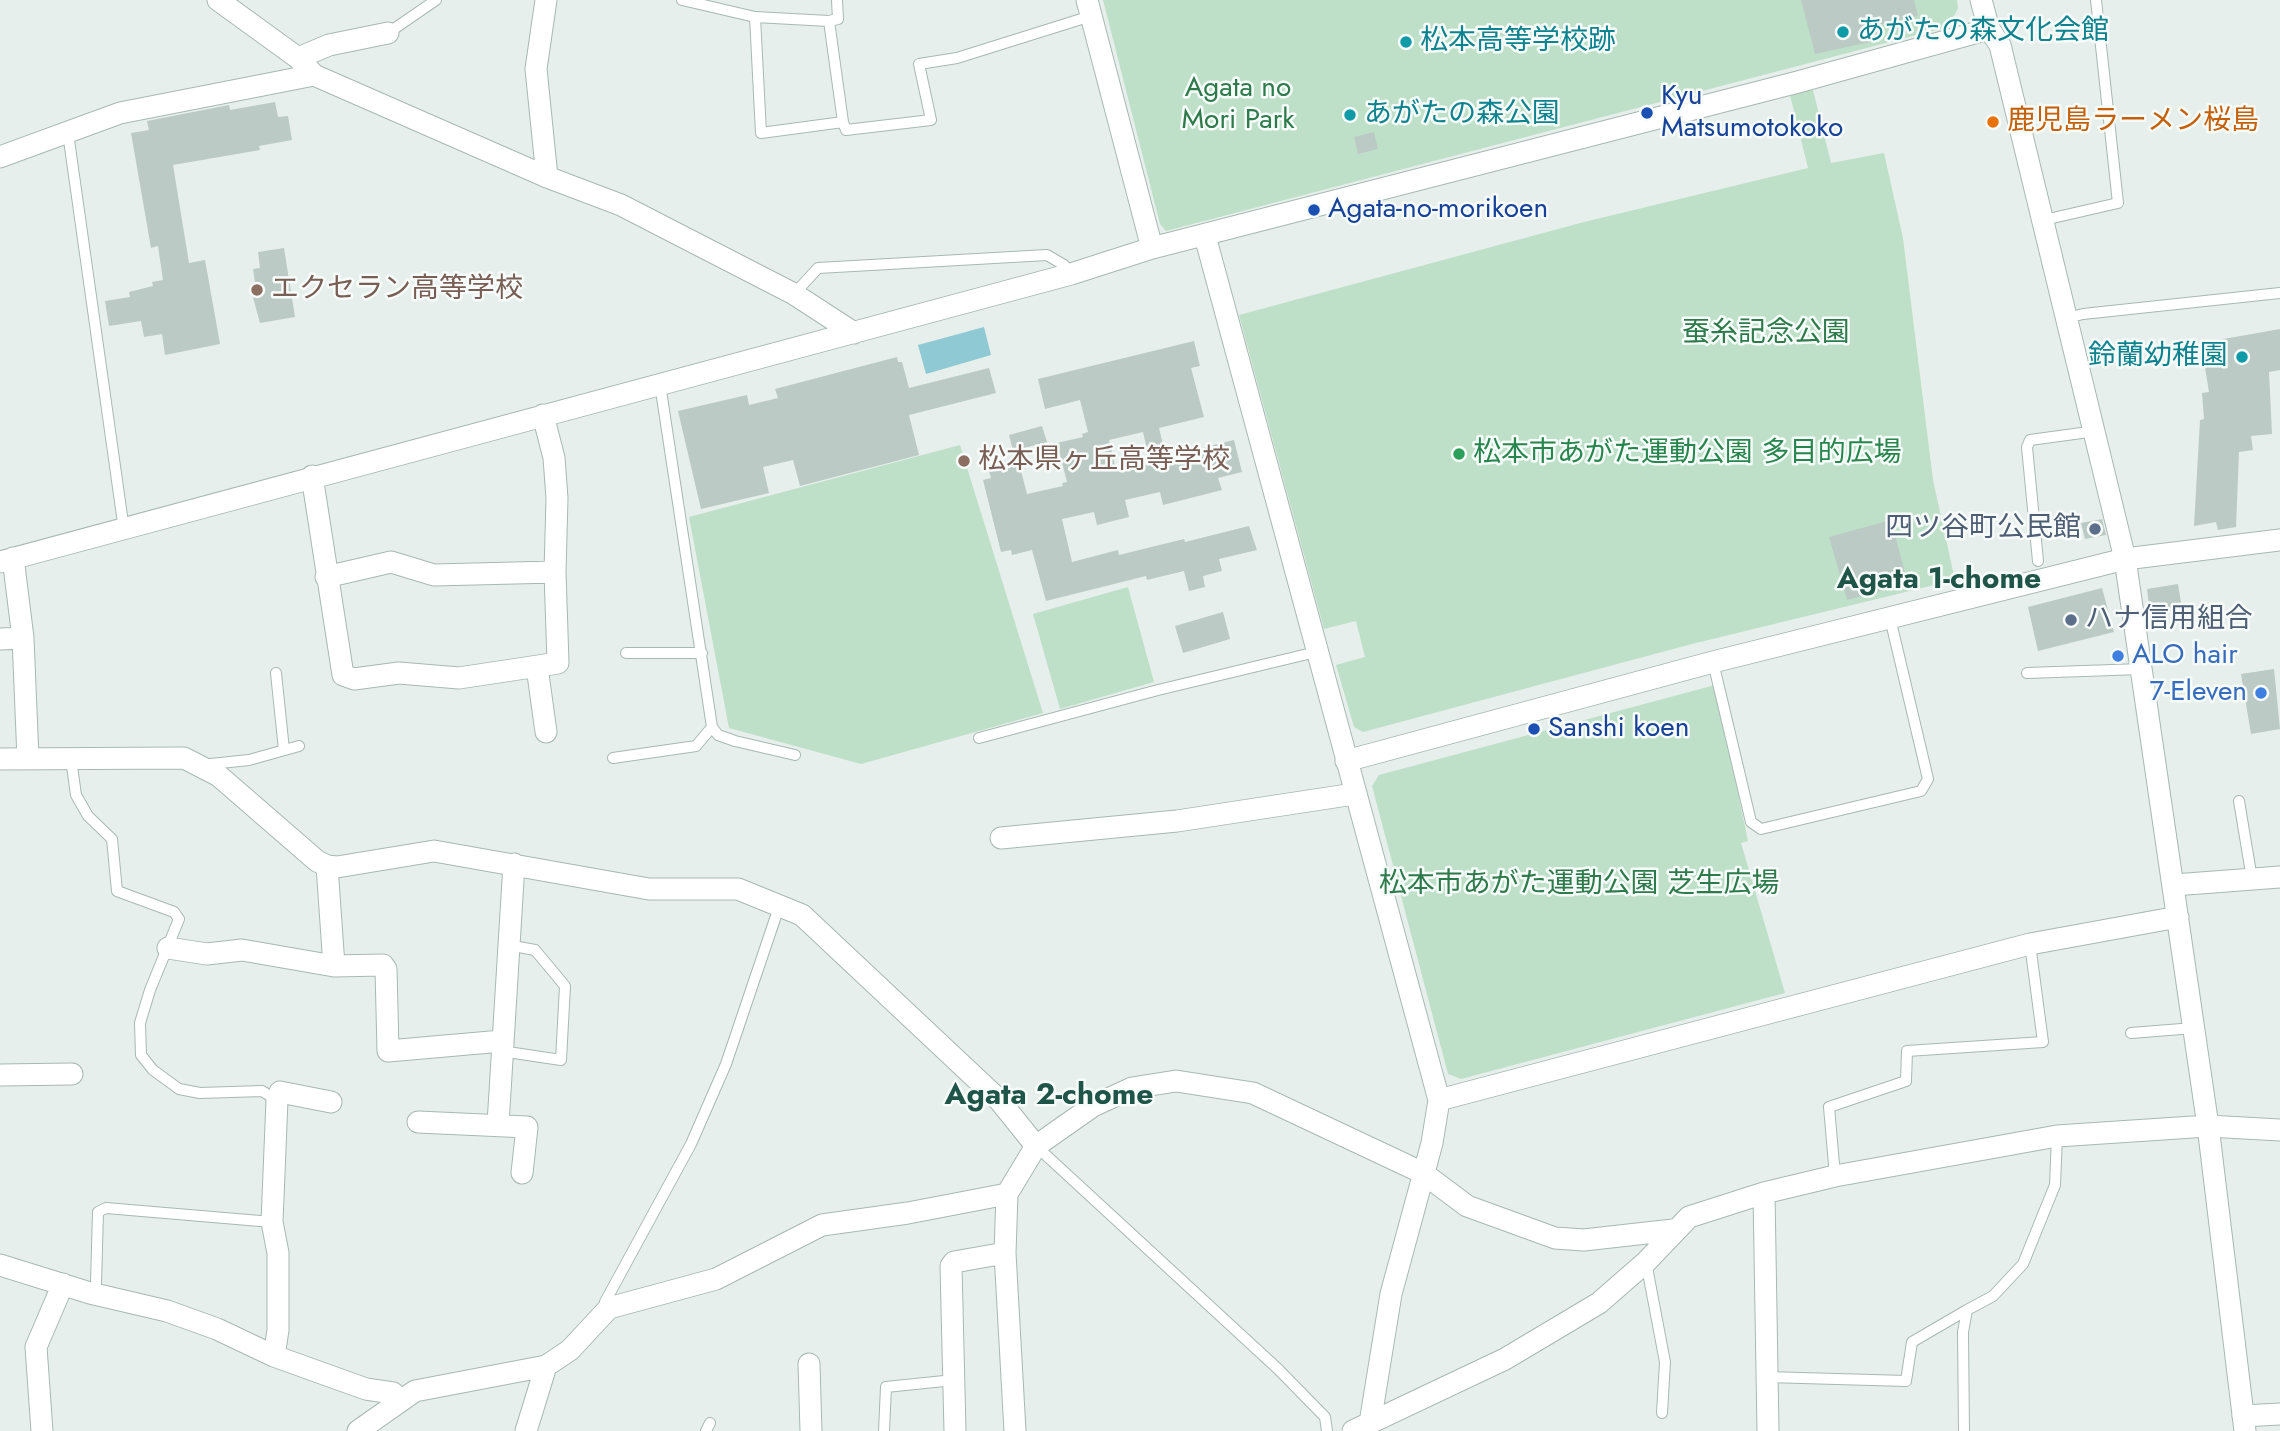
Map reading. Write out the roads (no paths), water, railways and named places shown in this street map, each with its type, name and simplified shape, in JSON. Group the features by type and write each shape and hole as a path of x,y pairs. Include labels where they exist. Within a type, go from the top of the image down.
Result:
{"street":[{"path":"218,0 298,58 314,75 547,177 621,205 794,294 854,333"},
{"path":"546,0 536,69 547,177"},
{"path":"1981,0 1989,29 2000,45 2125,559 2208,1126 2244,1424 2280,1414"},
{"path":"1089,8 1152,248"},
{"path":"28,759 23,638 7,560 1071,274 1152,248 1798,82 1989,29"},
{"path":"298,58 330,45 388,33"},
{"path":"0,157 120,113 314,75"},
{"path":"1205,236 1439,1100 1391,1294 1362,1427"},
{"path":"313,476 340,669 347,678 399,673 459,678 558,663 555,572 557,498 554,458 543,415"},
{"path":"1346,761 1713,662 2125,559 2280,540"},
{"path":"326,577 391,562 434,575 555,572"},
{"path":"0,639 23,638"},
{"path":"537,667 546,733"},
{"path":"0,759 184,758 219,776 317,861 327,866 337,867 424,850 649,890 738,889 802,915 999,1100 1036,1146"},
{"path":"1000,838 1177,821 1354,793"},
{"path":"498,1125 514,864"},
{"path":"327,866 334,966"},
{"path":"2174,885 2280,877"},
{"path":"1439,1100 2030,944 2178,917"},
{"path":"168,948 207,954 242,950 334,966 383,965 386,970 388,1051 502,1046"},
{"path":"0,1075 72,1074"},
{"path":"1015,1431 1005,1252 1007,1194 1036,1146 1093,1105 1132,1088 1176,1081 1253,1093 1423,1173 1467,1206 1555,1238 1584,1240 1673,1230"},
{"path":"274,1356 278,1330 278,1253 272,1222 277,1100 280,1092 331,1102"},
{"path":"418,1122 527,1127 522,1173"},
{"path":"1362,1427 1505,1360 1599,1303 1646,1262 1673,1230 1689,1217 1764,1193 1835,1176 1880,1171 2057,1136 2208,1126 2280,1130"},
{"path":"1764,1193 1768,1431"},
{"path":"358,1431 415,1391 546,1366 570,1350 609,1308 716,1279 822,1224 908,1213 1007,1194"},
{"path":"956,1431 951,1266 954,1262 1005,1252"},
{"path":"0,1265 90,1293 167,1311 217,1329 274,1356 366,1389 393,1393 400,1400"},
{"path":"42,1431 36,1347 63,1284"},
{"path":"809,1364 811,1431"},
{"path":"526,1431 546,1366"}],"lane":[{"path":"388,33 436,0"},
{"path":"682,0 755,17 829,21 838,19 837,0"},
{"path":"2044,220 2118,203 2096,0"},
{"path":"829,21 846,130 931,120 919,64 957,58 1089,8"},
{"path":"755,17 761,133 843,122"},
{"path":"68,133 124,530"},
{"path":"794,294 818,268 1047,255 1064,265 1071,274"},
{"path":"2067,318 2082,314 2280,293"},
{"path":"660,384 712,727 718,735 735,741 795,755"},
{"path":"2038,561 2027,447 2030,440 2096,431"},
{"path":"1713,662 1751,822 1761,829 1921,791 1928,779 1890,618"},
{"path":"979,738 1158,690 1316,652"},
{"path":"626,653 702,653"},
{"path":"2027,673 2141,669"},
{"path":"276,673 284,750"},
{"path":"613,758 696,746 712,727"},
{"path":"201,765 249,760 299,746"},
{"path":"71,760 76,794 88,816 112,839 117,891 174,912 179,919 150,990 140,1023 141,1055 153,1070 179,1089 200,1093 262,1091 277,1100"},
{"path":"2239,801 2252,879"},
{"path":"609,1308 605,1302 691,1144 726,1064 779,907"},
{"path":"1835,1176 1829,1107 1906,1081 1908,1051 2043,1042 2030,944"},
{"path":"502,1046 561,1060 565,986 535,950 508,945"},
{"path":"2131,1032 2194,1028"},
{"path":"1767,1377 1906,1381 1912,1342 1993,1297 2023,1264 2055,1185 2057,1136"},
{"path":"1036,1146 1278,1369 1325,1417 1327,1431"},
{"path":"90,1293 96,1283 98,1212 106,1208 272,1222"},
{"path":"1646,1262 1665,1362 1661,1413"},
{"path":"1964,1431 1963,1332 1967,1310"},
{"path":"884,1431 886,1387 954,1380"}],"water":[{"path":"984,327 991,355 926,374 918,345"}],"place":[{"name":"あがたの森文化会館","path":"1843,32"},
{"name":"松本高等学校跡","path":"1406,42"},
{"name":"Kyu Matsumotokoko","path":"1647,113"},
{"name":"あがたの森公園","path":"1350,115"},
{"name":"鹿児島ラーメン桜島","path":"1993,122"},
{"name":"Agata-no-morikoen","path":"1314,210"},
{"name":"エクセラン高等学校","path":"257,290"},
{"name":"鈴蘭幼稚園","path":"2242,357"},
{"name":"松本市あがた運動公園 多目的広場","path":"1459,454"},
{"name":"松本県ヶ丘高等学校","path":"964,461"},
{"name":"四ツ谷町公民館","path":"2095,529"},
{"name":"ハナ信用組合","path":"2071,620"},
{"name":"ALO hair","path":"2118,656"},
{"name":"7-Eleven","path":"2261,693"},
{"name":"Sanshi koen","path":"1534,729"}],"district":[{"name":"Agata 1-chome","path":"1939,581"},
{"name":"Agata 2-chome","path":"1049,1097"}],"park label":[{"name":"Agata no Mori Park","path":"1238,105"},
{"name":"蚕糸記念公園","path":"1766,334"},
{"name":"松本市あがた運動公園 芝生広場","path":"1579,885"}]}
